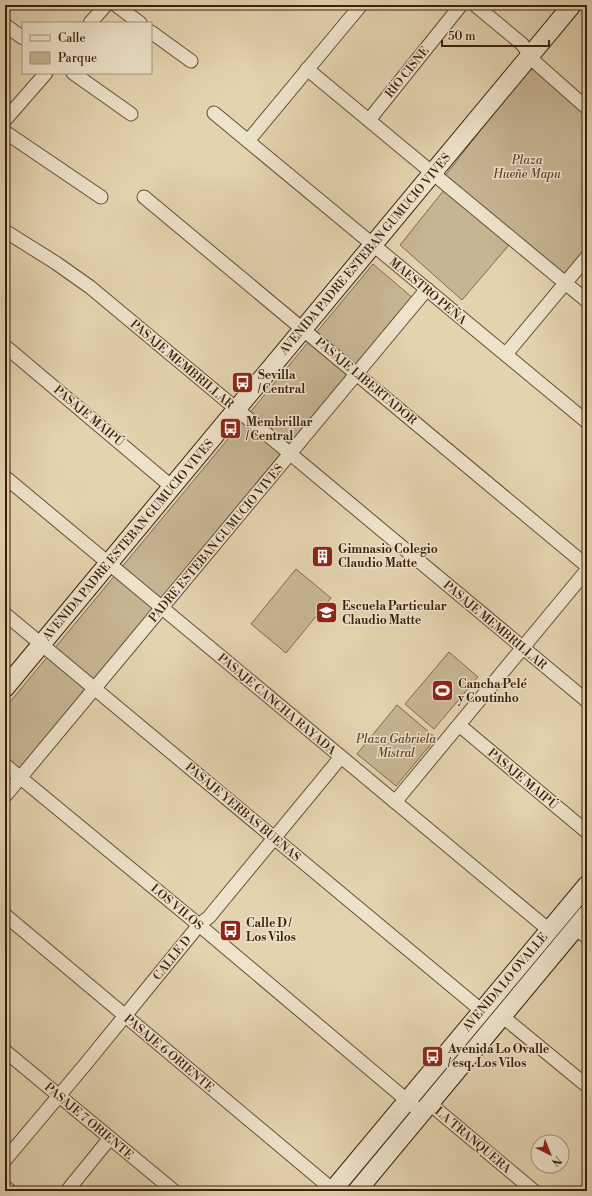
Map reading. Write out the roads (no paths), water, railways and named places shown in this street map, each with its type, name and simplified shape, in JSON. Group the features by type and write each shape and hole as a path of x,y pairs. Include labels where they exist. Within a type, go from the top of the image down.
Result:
{"street":[{"path":"91,22 106,5"},
{"path":"116,5 139,22"},
{"path":"248,141 361,5"},
{"name":"RÍO CISNE","path":"369,120 462,5"},
{"path":"475,5 522,44 536,63 587,108"},
{"name":"AVENIDA PADRE ESTEBAN GUMUCIO VIVES","path":"5,688 572,5"},
{"path":"5,25 22,37"},
{"path":"152,33 191,61"},
{"path":"307,69 587,301"},
{"path":"5,120 45,74"},
{"path":"74,74 131,114"},
{"name":"MAESTRO PEÑA","path":"214,113 587,422"},
{"path":"5,132 101,197"},
{"name":"PASAJE LIBERTADOR","path":"144,197 587,566"},
{"name":"PASAJE MEMBRILLAR","path":"5,231 71,273 108,302 587,701"},
{"path":"506,354 587,257"},
{"name":"PADRE ESTEBAN GUMUCIO VIVES","path":"5,796 427,289"},
{"name":"PASAJE MAIPÚ","path":"5,346 172,487"},
{"name":"PASAJE CANCHA RAYADA","path":"5,476 108,564 549,930"},
{"path":"395,802 587,570"},
{"name":"PASAJE YERBAS BUENAS","path":"5,614 482,1011"},
{"name":"PASAJE MAIPÚ","path":"459,725 587,832"},
{"name":"CALLE D","path":"5,1160 199,925 209,917 341,757"},
{"name":"LOS VILOS","path":"5,765 199,925 407,1100 426,1108"},
{"name":"AVENIDA LO OVALLE","path":"333,1190 587,884"},
{"name":"AVENIDA LO OVALLE","path":"357,1191 502,1016 581,933 587,914"},
{"name":"PASAJE 6 ORIENTE","path":"5,915 333,1190"},
{"path":"502,1016 587,1086"},
{"name":"PASAJE 7 ORIENTE","path":"5,1051 174,1191"},
{"name":"LA TRANQUERA","path":"426,1108 534,1191"},
{"path":"67,1191 110,1138"},
{"path":"5,1187 10,1191"}],"place":[{"name":"Sevilla / Central","path":"243,382"},
{"name":"Membrillar / Central","path":"230,429"},
{"name":"Gimnasio Colegio Claudio Matte","path":"323,556"},
{"name":"Escuela Particular Claudio Matte","path":"327,613"},
{"name":"Cancha Pelé y Coutinho","path":"442,691"},
{"name":"Calle D / Los Vilos","path":"230,930"},
{"name":"Avenida Lo Ovalle / esq. Los Vilos","path":"432,1056"}],"park label":[{"name":"Plaza Hueñe Mapu","path":"527,167"},
{"name":"Plaza Gabriela Mistral","path":"396,746"}]}
